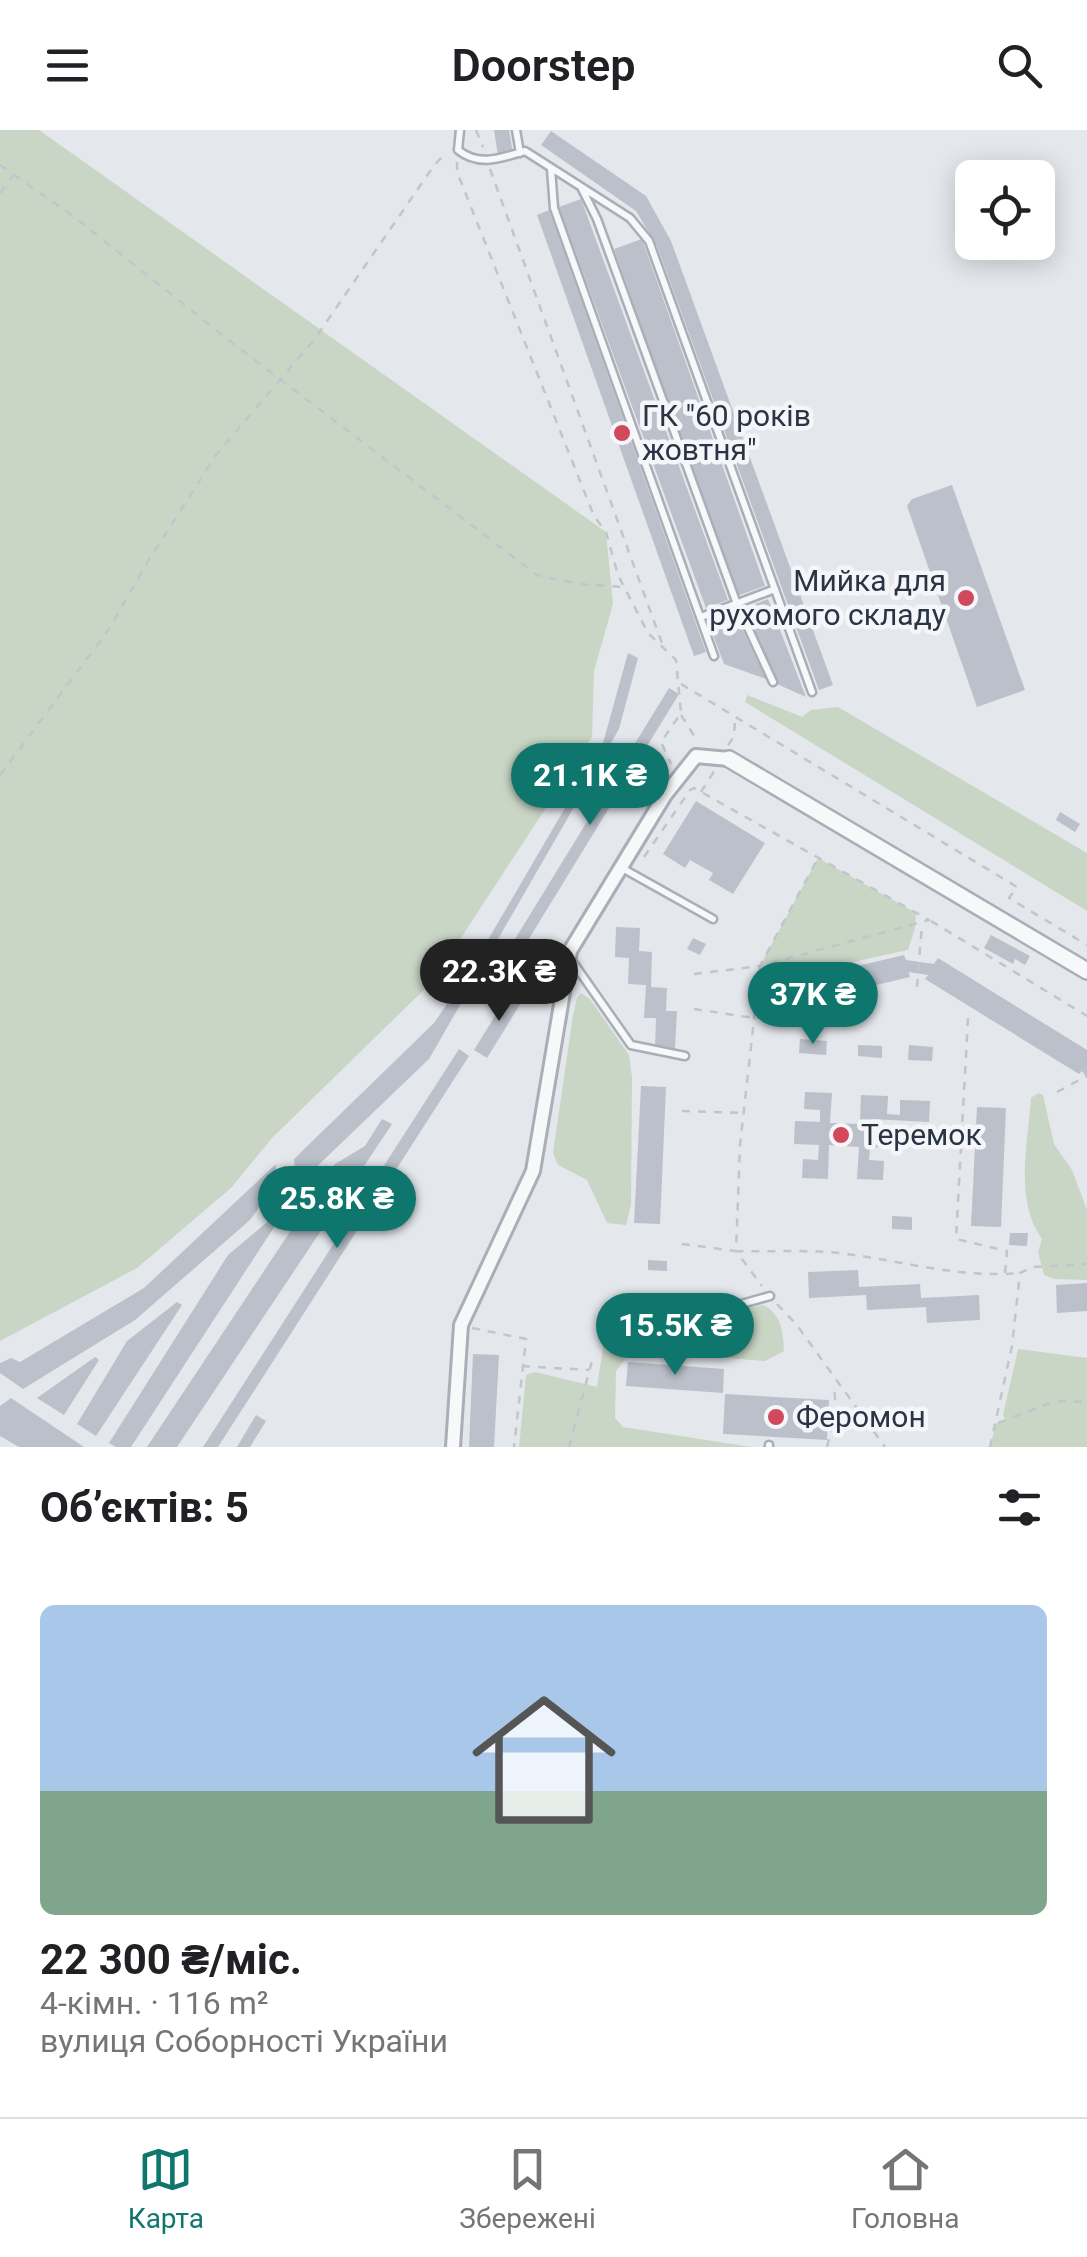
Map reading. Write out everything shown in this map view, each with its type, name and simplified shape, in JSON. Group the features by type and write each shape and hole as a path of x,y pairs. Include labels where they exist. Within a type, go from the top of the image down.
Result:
{"street":[{"path":"452,1447 461,1325 533,1172 569,957 696,756 729,758 1087,971"}],"lane":[{"path":"460,130 458,150 470,160 487,165 525,151 630,218 649,241 812,692"},
{"path":"516,130 520,153"},
{"path":"551,168 554,208 714,656"},
{"path":"580,186 597,220 737,604 773,682"},
{"path":"701,617 775,589"},
{"path":"626,871 712,919"},
{"path":"569,957 631,1046 685,1056"},
{"path":"611,1313 713,1312 770,1296"}],"path":[{"path":"476,130 664,646"},
{"path":"458,150 457,172 594,516 606,532 648,633 676,660 680,713 708,757"},
{"path":"0,774 107,632 216,454 340,306 433,167 440,159 458,162"},
{"path":"0,166 73,216 537,575 578,584 626,587"},
{"path":"0,194 14,175"},
{"path":"680,684 1016,886 1010,898 1087,945"},
{"path":"678,779 661,742 680,713"},
{"path":"626,871 694,788 929,920 1087,1016"},
{"path":"818,858 760,966 744,1114 736,1252 796,1324 884,1447"},
{"path":"694,974 760,966 929,920"},
{"path":"917,987 922,922"},
{"path":"694,1010 754,1018 784,1016"},
{"path":"968,1018 956,1240 1007,1251 1005,1274"},
{"path":"1058,1092 1087,1076"},
{"path":"682,1111 744,1114"},
{"path":"682,1244 736,1252 830,1252 951,1272 1005,1274 1033,1267 1087,1264"},
{"path":"990,1447 1012,1346 1020,1273"},
{"path":"461,1325 526,1339 514,1447"},
{"path":"570,1447 592,1361"},
{"path":"520,1366 590,1370"},
{"path":"826,1447 836,1412 834,1381"},
{"path":"996,1424 1054,1401 1087,1402"}],"green space":[{"path":"0,130 39,130 606,532 613,604 594,671 592,737 433,981 272,1138 231,1188 137,1268 0,1341"},
{"path":"747,695 802,717 811,710 838,707 1087,853 1087,911 745,702"},
{"path":"818,858 916,913 908,950 794,975 760,966"},
{"path":"581,993 590,999 629,1055 631,1205 626,1225 607,1223 587,1180 558,1165 553,1153 573,1015"},
{"path":"1038,1093 1043,1095 1054,1144 1072,1170 1087,1210 1087,1280 1044,1275 1038,1252 1042,1239 1033,1224 1025,1189 1031,1098"},
{"path":"763,1305 778,1319 784,1351 765,1361 646,1351 626,1358 616,1371 615,1418 623,1427 751,1447 519,1447 526,1375 535,1372 597,1387 607,1321 722,1314"},
{"path":"1018,1349 1087,1358 1087,1447 990,1447 996,1424 1005,1420"}],"building":[{"path":"494,130 509,130 513,154 498,156"},
{"path":"551,131 646,196 671,241 833,685 819,690 657,246 636,211 541,145"},
{"path":"581,199 728,600 706,608 559,207"},
{"name":"ГК \"60 років жовтня\"","path":"549,210 706,652 694,656 537,215"},
{"path":"642,239 765,586 737,596 614,249"},
{"name":"Мийка для рухомого складу","path":"952,485 1025,690 977,707 907,506 912,499"},
{"path":"768,599 806,697 777,684 745,608"},
{"path":"734,612 766,679 724,664 709,624"},
{"path":"628,653 638,658 619,729 429,1059 308,1175 131,1447 109,1443 228,1255 272,1218 296,1180 294,1159 434,1023 472,967 603,743"},
{"path":"669,688 679,694 511,968 501,962"},
{"path":"696,801 765,843 733,894 709,880 713,873 690,860 685,868 663,854"},
{"path":"1060,812 1080,824 1075,832 1056,820"},
{"path":"616,927 640,928 639,951 652,952 651,987 667,988 666,1011 677,1011 675,1048 655,1047 656,1018 644,1018 646,985 628,984 629,958 615,957"},
{"path":"991,935 1030,956 1025,965 1015,959 1013,964 984,948"},
{"path":"693,938 706,944 700,955 687,949"},
{"path":"904,955 906,960 934,964 938,958 1087,1050 1087,1078 1082,1071 1079,1074 925,979 928,975 909,972 910,977 779,1008 773,986"},
{"path":"511,990 524,998 487,1058 474,1050"},
{"path":"800,1039 827,1041 826,1055 799,1053"},
{"path":"858,1045 882,1046 882,1058 858,1056"},
{"path":"909,1045 933,1047 932,1061 908,1060"},
{"path":"459,1049 469,1056 218,1447 203,1447"},
{"path":"641,1086 666,1087 660,1224 634,1223"},
{"name":"Теремок","path":"805,1092 832,1093 830,1123 860,1124 861,1095 888,1096 887,1114 900,1115 900,1100 930,1101 929,1122 871,1119 871,1125 889,1125 888,1148 870,1147 869,1160 884,1161 883,1180 857,1179 859,1147 829,1145 828,1179 802,1178 803,1159 818,1160 819,1145 794,1144 795,1121 820,1122 820,1110 804,1109"},
{"path":"977,1107 1006,1108 1001,1227 971,1226"},
{"path":"382,1119 392,1124 177,1447 147,1447 335,1164 365,1146"},
{"path":"276,1164 276,1184 250,1220 135,1320 23,1389 0,1373 0,1363 11,1358 20,1362 144,1288"},
{"path":"892,1216 912,1217 912,1230 892,1229"},
{"path":"1010,1233 1028,1233 1027,1246 1009,1245"},
{"path":"648,1260 667,1261 667,1271 648,1270"},
{"path":"858,1270 859,1287 920,1284 921,1298 979,1295 980,1320 927,1323 926,1307 867,1310 866,1295 809,1298 808,1272"},
{"path":"1087,1283 1087,1311 1057,1313 1056,1285"},
{"path":"177,1302 182,1305 96,1436 77,1424 127,1341"},
{"path":"473,1354 499,1355 494,1447 469,1447"},
{"path":"95,1357 99,1360 64,1415 37,1398"},
{"path":"628,1362 724,1369 723,1393 626,1386"},
{"name":"Феромон","path":"725,1394 829,1400 827,1440 723,1434"},
{"path":"11,1398 84,1447 19,1447 0,1436 0,1406"},
{"path":"256,1415 266,1421 250,1447 237,1447"}],"place":[{"name":"ГК \"60 років жовтня\"","path":"622,433"},
{"name":"Мийка для рухомого складу","path":"966,598"},
{"name":"Теремок","path":"841,1135"},
{"name":"Феромон","path":"776,1417"}]}
